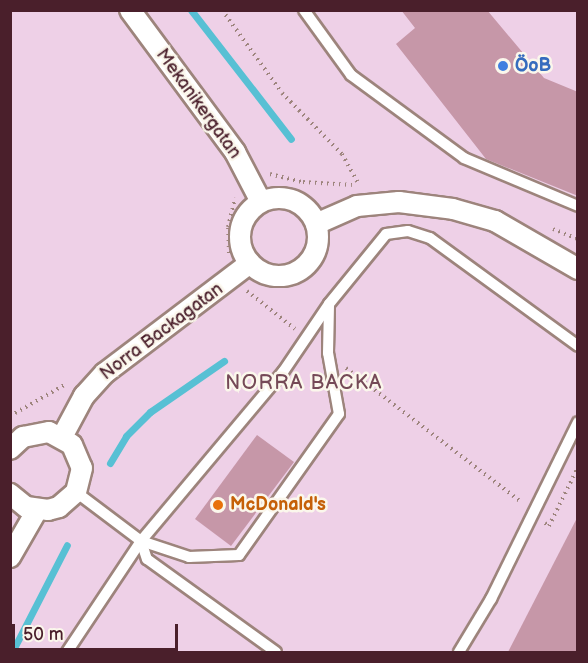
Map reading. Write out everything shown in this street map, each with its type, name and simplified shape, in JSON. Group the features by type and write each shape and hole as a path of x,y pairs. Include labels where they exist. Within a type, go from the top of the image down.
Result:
{"street":[{"name":"Mekanikergatan","path":"130,10 235,152 256,174 261,202"},
{"path":"274,198 299,203 316,224 316,249 299,270 274,275 250,263 243,253 241,230 244,218 261,202 274,198"},
{"path":"316,224 357,206 399,202 453,209 495,220 578,269"},
{"name":"Norra Backagatan","path":"62,437 84,396 105,373 227,274 250,263"},
{"path":"10,449 24,436 36,432 62,437 72,445 82,468 75,492 59,507 37,510 26,507 10,494"},
{"path":"10,557 37,510"}],"lane":[{"path":"304,10 351,75 464,158 578,206"},
{"path":"67,652 141,541 283,372 329,304 386,234 408,231 430,238 578,346"},
{"path":"75,492 141,541 189,557 239,555 339,414 328,353 329,304"},
{"path":"459,652 491,599 532,511 578,422"},
{"path":"141,541 147,559 276,652"}],"path":[{"path":"222,10 282,93 342,154 359,185"},
{"path":"306,337 227,274 228,227 237,189 256,174 266,173 303,182 370,185"},
{"path":"549,227 578,239"},
{"path":"328,353 549,526 578,467"},
{"path":"10,416 71,381"}],"shaded area":[{"name":"NORRA BACKA","path":"11,11 577,11 577,652 11,652"}],"building":[{"path":"401,10 487,10 544,78 578,92 578,196 486,159 396,44 415,28"},
{"path":"257,435 294,462 231,546 195,519"},
{"path":"578,516 578,652 508,652"}],"waterway":[{"path":"191,10 291,139"},
{"path":"110,463 126,436 150,412 224,361"},
{"path":"12,652 67,545"}],"place":[{"name":"ÖoB","path":"503,66"},
{"name":"McDonald's","path":"218,505"}],"district":[{"name":"NORRA BACKA","path":"304,383"}]}
